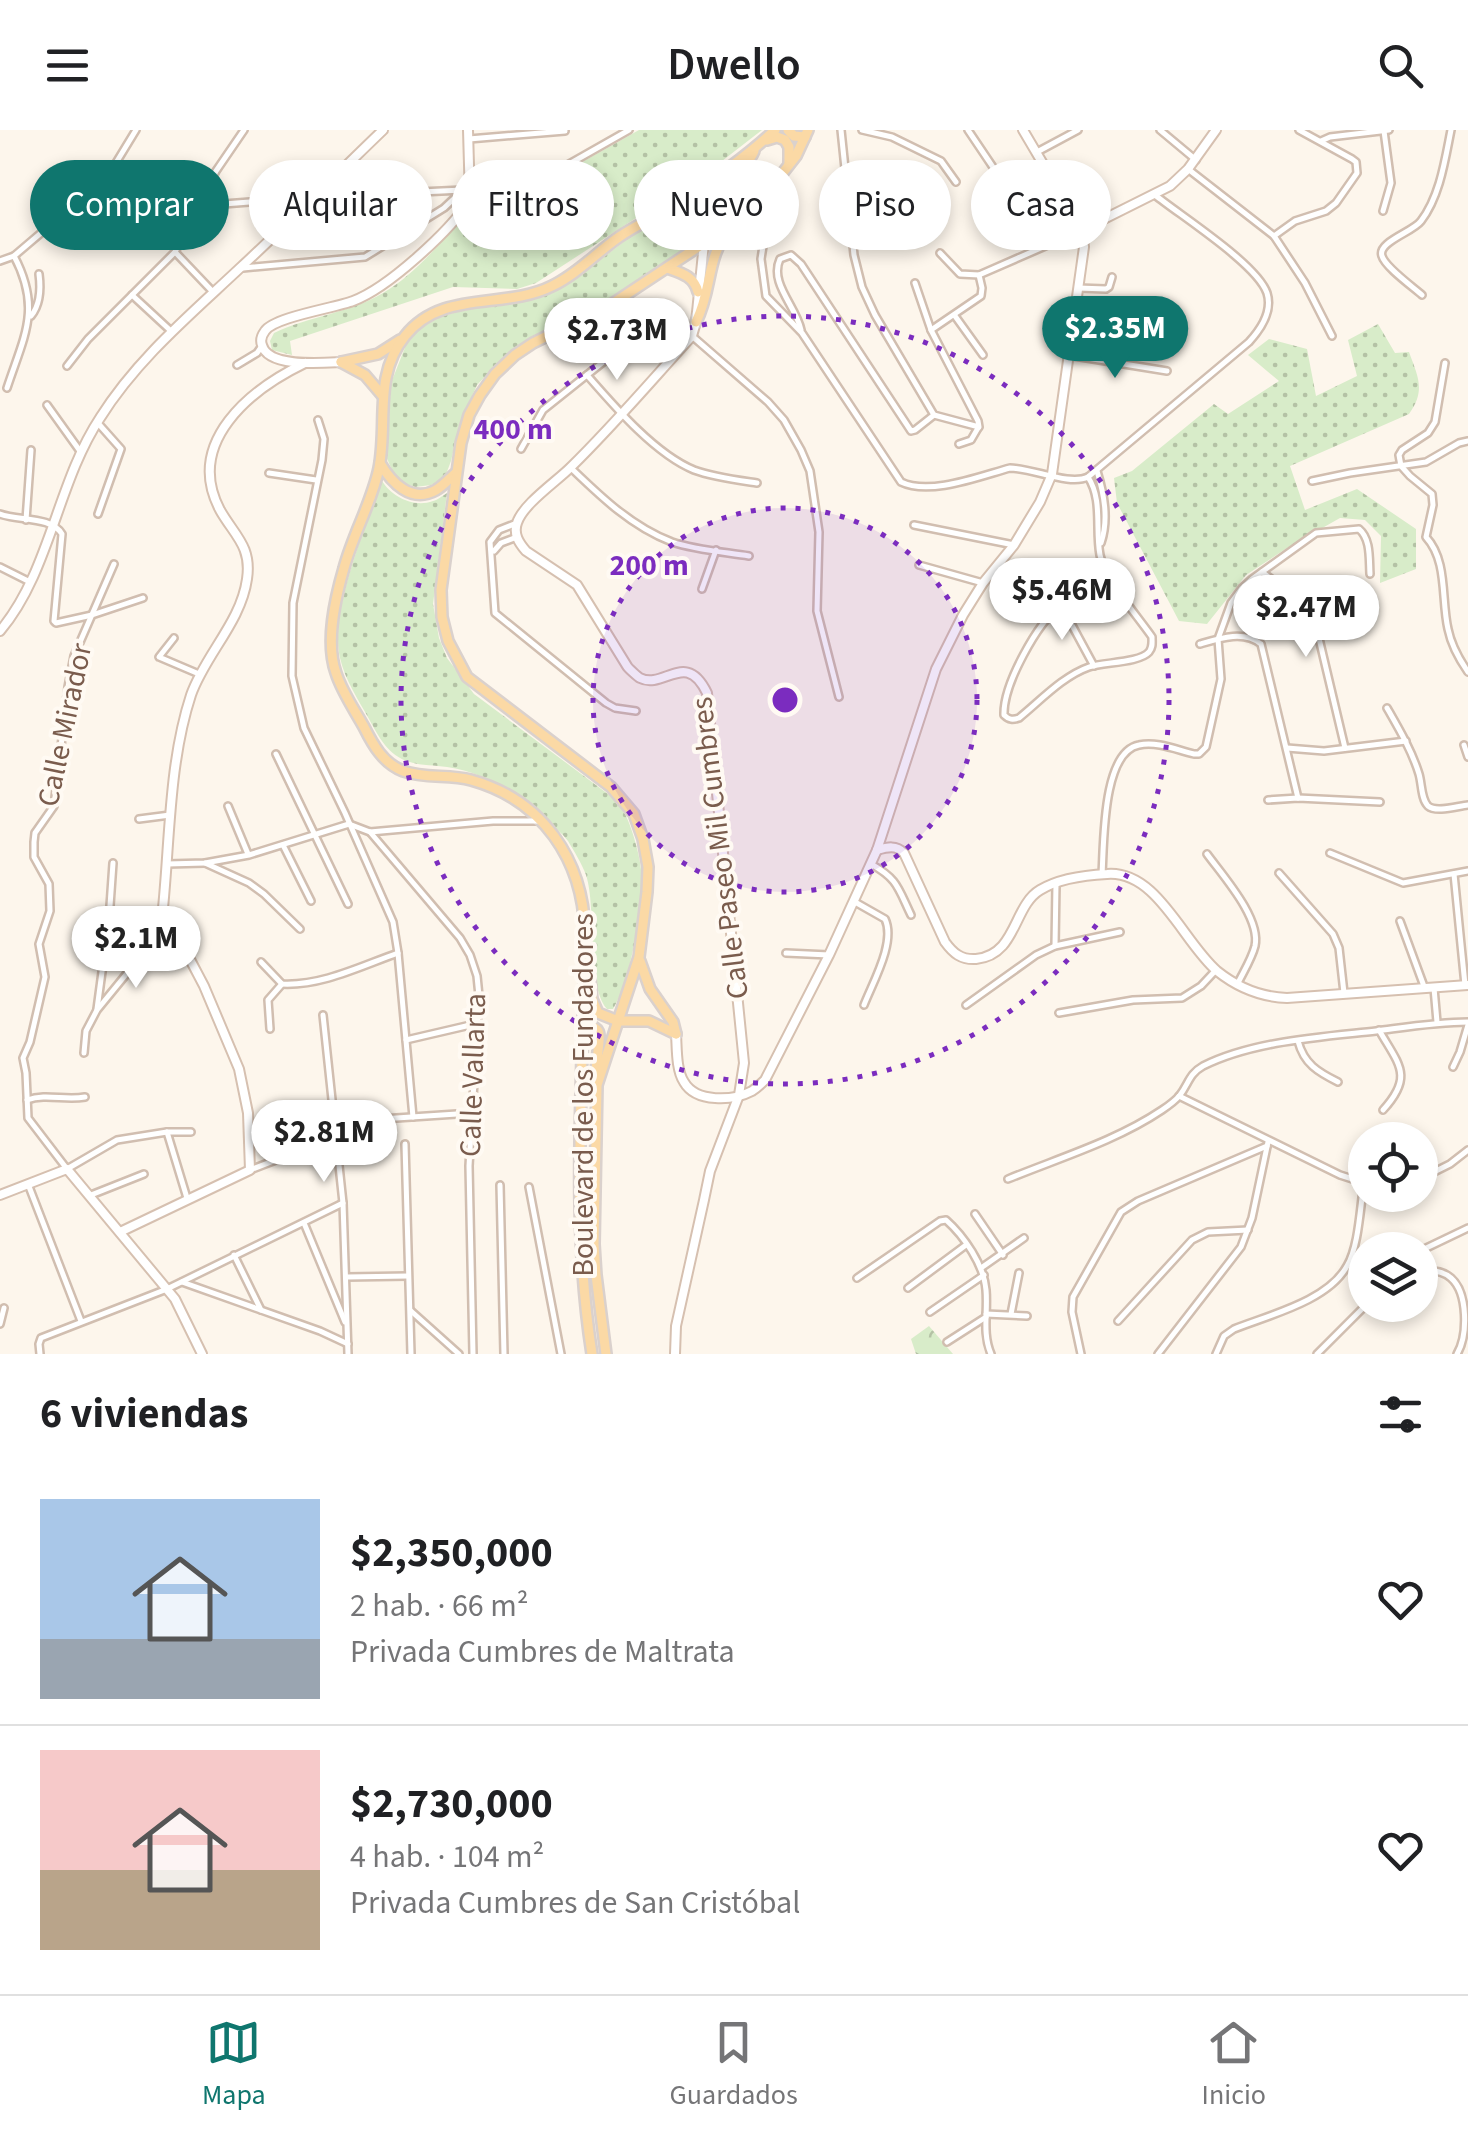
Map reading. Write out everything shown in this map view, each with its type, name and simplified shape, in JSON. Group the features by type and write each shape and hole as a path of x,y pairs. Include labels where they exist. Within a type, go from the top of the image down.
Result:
{"main road":[{"path":"341,362 378,354 430,315 456,305 518,297 554,286 617,238 677,204 775,130"},
{"path":"788,130 794,136 806,133"},
{"name":"Boulevard de los Fundadores","path":"793,160 806,133"},
{"path":"750,160 759,145 777,137 789,147 788,160"},
{"name":"Boulevard de los Fundadores","path":"606,1354 594,1244 597,1085 639,957 648,892 643,839 634,814 611,787 468,677 448,641 440,590 461,443 469,416 495,374 532,343 612,304 694,250"},
{"path":"696,322 716,250"},
{"path":"667,268 692,279 698,292"},
{"name":"Boulevard de los Fundadores","path":"406,335 384,380 380,463 348,552 338,592 332,652 340,682 372,744 391,764 423,775 476,782 511,799 541,821 566,854 578,881 585,954 580,1250 592,1354"},
{"path":"341,362 365,375 382,396"},
{"path":"380,463 390,481 413,493 435,490 457,472"},
{"path":"585,954 594,1008 603,1016 618,1021 648,1021 676,1034"},
{"path":"639,957 650,989 673,1022 676,1034"},
{"path":"583,1022 598,1030 600,1036 594,1068 597,1085"},
{"path":"585,1314 594,1319 604,1341"}],"street":[{"path":"0,261 14,256 108,176 136,130"},
{"path":"224,160 244,130"},
{"path":"352,160 382,130"},
{"path":"576,160 629,130"},
{"path":"840,130 854,255 862,287 875,315 934,415 979,426"},
{"path":"862,130 892,137 941,161 956,182"},
{"path":"968,130 988,160"},
{"path":"1024,130 1042,160"},
{"path":"1037,152 1078,130"},
{"path":"1160,130 1196,160"},
{"path":"1111,216 1154,195 1188,170 1216,130"},
{"path":"1274,236 1336,203 1357,173 1356,162 1299,130"},
{"path":"1321,141 1330,136 1387,130 1390,183 1383,210"},
{"path":"1422,296 1391,267 1382,250 1384,244 1420,223 1433,200 1451,130"},
{"path":"468,160 468,134 565,131"},
{"path":"1188,170 1274,236 1305,282 1332,336"},
{"path":"763,250 766,296 802,333 901,482 935,487 1010,468 1076,481 1088,477 1260,330 1268,305 1268,295 1259,278 1154,195"},
{"path":"240,269 365,257 452,202"},
{"path":"236,365 258,353 262,335 272,324 354,301 412,263 452,221"},
{"path":"0,631 30,582 80,451 96,422 122,384 260,250"},
{"path":"492,554 498,545 517,537 517,523 525,510 622,414 692,336 703,250"},
{"path":"940,254 960,274 979,275 1036,250"},
{"path":"676,1034 683,1082 693,1092 704,1097 739,1095 754,1090 765,1080 878,850 936,668 984,583 1040,502 1052,474 1084,250"},
{"path":"67,366 88,339 175,252 214,292"},
{"path":"802,333 776,271 780,259 786,256 792,255 801,264 911,430 934,415"},
{"path":"14,256 28,291 29,319"},
{"path":"6,388 29,319 36,310 39,274"},
{"path":"932,330 981,296 979,275"},
{"path":"1078,288 1106,289 1112,276"},
{"path":"915,283 932,330 979,426"},
{"path":"132,295 172,332"},
{"path":"955,316 983,355"},
{"path":"692,336 776,411 810,471 819,532 818,611 839,697"},
{"path":"521,449 544,410 632,339"},
{"path":"262,346 276,360 341,362"},
{"path":"1068,355 1167,371"},
{"path":"250,1170 248,1113 238,1069 204,986 165,922 163,908 182,727 199,674 234,617 247,580 243,544 219,507 210,470 212,459 223,427 237,410 305,363"},
{"path":"1445,363 1435,422 1428,433 1399,456 1401,466 1432,494 1426,537 1438,553 1448,631 1468,672"},
{"path":"587,374 622,414 665,452 695,470 757,483"},
{"path":"48,405 80,451"},
{"path":"318,420 324,439 294,603 292,676 304,728 392,922 412,1117"},
{"path":"96,422 121,449 98,514"},
{"path":"959,444 971,440 979,426"},
{"path":"1312,481 1426,462 1468,440"},
{"path":"26,520 30,450"},
{"path":"570,468 614,508 651,532 676,543 750,556"},
{"path":"1096,469 1105,504 1104,536 1099,546"},
{"path":"270,474 317,480"},
{"path":"1088,477 1098,505 1096,537 1100,558 1152,637 1152,646 1146,654 1076,672 1019,718 1004,716 1004,703 1015,672 1045,620 1061,605 1109,576"},
{"path":"0,514 53,524 62,534 54,621 92,615 143,598"},
{"path":"517,523 502,528 490,545 494,608 498,615 606,703 636,711"},
{"path":"914,525 1014,544"},
{"path":"1102,874 1110,790 1126,750 1140,745 1160,746 1194,754 1206,747 1221,680 1218,639 1242,588 1316,534 1359,529 1366,534 1370,574"},
{"name":"Calle Paseo Mil Cumbres","path":"517,537 526,551 577,584 627,666 640,679 686,673 695,676 706,694 744,1063 739,1095"},
{"path":"702,590 716,550"},
{"name":"Calle Mirador","path":"67,1169 29,1123 23,1058 45,977 39,944 50,910 50,884 34,857 34,842 35,833 54,806 71,668 114,564"},
{"path":"919,565 984,583"},
{"path":"0,567 30,582"},
{"path":"1262,572 1292,596 1317,630 1346,748"},
{"path":"1061,605 1094,666"},
{"path":"1200,644 1241,636 1261,644 1298,798"},
{"path":"174,638 158,657 199,674"},
{"path":"1387,708 1406,741 1428,806 1434,809 1468,805"},
{"path":"1286,748 1324,750 1406,741"},
{"path":"1464,745 1468,757"},
{"path":"276,754 348,904"},
{"path":"1268,800 1380,802"},
{"path":"228,806 249,855"},
{"path":"139,819 171,815"},
{"path":"167,864 206,863 249,855 349,824 370,832 541,821"},
{"name":"Calle Vallarta","path":"370,832 460,938 477,976 479,1023 469,1166 473,1354"},
{"path":"283,844 311,901"},
{"path":"878,850 888,846 904,853 945,942 952,952 966,960 988,958 1000,950 1033,895 1042,888 1119,873 1148,889 1216,970 1268,997 1466,985 1454,874"},
{"path":"1330,853 1403,883 1468,871"},
{"path":"1207,854 1246,910 1256,933 1253,952 1238,984"},
{"path":"97,1010 110,920 113,863"},
{"path":"206,863 249,882 300,929"},
{"path":"871,864 895,880 911,914"},
{"path":"1279,873 1332,934 1339,948 1344,994"},
{"path":"1055,946 1056,883"},
{"path":"854,902 889,924 888,946 864,1006"},
{"path":"84,1053 86,1031 97,1010 152,944 165,922"},
{"path":"1400,922 1430,989 1438,1022"},
{"path":"966,1005 1036,955 1055,946 1120,932"},
{"path":"261,962 282,984 294,984 334,976 398,953"},
{"path":"786,953 828,955"},
{"path":"1059,1013 1133,1000 1182,998 1216,970"},
{"path":"270,1030 268,1000 282,984"},
{"path":"323,1015 343,1203 348,1354"},
{"path":"1008,1179 1120,1133 1163,1110 1179,1096 1190,1075 1226,1057 1298,1041 1438,1022 1468,1024 1452,1067"},
{"path":"406,1040 479,1023"},
{"path":"1379,1030 1401,1074 1400,1089 1384,1110"},
{"path":"1298,1041 1305,1061 1338,1082"},
{"path":"676,1354 676,1326 710,1172 739,1095"},
{"path":"27,1100 46,1096 85,1097"},
{"path":"1179,1096 1267,1144 1348,1178"},
{"path":"336,1122 472,1113"},
{"path":"167,1132 188,1198"},
{"path":"0,1195 67,1169 117,1140 191,1132"},
{"path":"120,1232 250,1170 338,1136"},
{"path":"405,1144 412,1354"},
{"path":"1158,1354 1242,1246 1267,1144"},
{"path":"1080,1354 1072,1297 1121,1212 1267,1144"},
{"path":"1438,1170 1468,1150"},
{"path":"67,1169 168,1289 202,1354"},
{"path":"89,1196 144,1174"},
{"path":"28,1184 81,1321"},
{"path":"500,1185 504,1354"},
{"path":"529,1186 562,1354"},
{"path":"40,1354 39,1340 168,1289 343,1203"},
{"path":"1216,1354 1224,1336 1234,1329 1323,1293 1337,1281 1351,1258 1360,1212"},
{"path":"975,1214 1003,1254"},
{"path":"857,1278 946,1220 983,1272 986,1342 991,1354"},
{"path":"304,1223 348,1328"},
{"path":"1438,1242 1468,1228"},
{"path":"1118,1320 1192,1240 1208,1232 1248,1230"},
{"path":"930,1312 1024,1238"},
{"path":"908,1288 967,1245"},
{"path":"234,1255 261,1310"},
{"path":"1011,1314 1018,1273"},
{"path":"1438,1273 1452,1278 1463,1299 1464,1340 1457,1354"},
{"path":"346,1276 408,1276"},
{"path":"181,1282 348,1344"},
{"path":"0,1324 4,1308"},
{"path":"411,1311 459,1354"},
{"path":"947,1342 986,1316 1027,1316"},
{"path":"1317,1354 1349,1322"}],"green space":[{"path":"639,130 762,130 723,160 634,160 634,219 614,232 614,160 586,160"},
{"path":"452,231 452,250 587,250 536,283 517,289 453,287 290,341 292,355 272,350 270,341 274,333 370,300 405,278"},
{"path":"634,234 634,250 683,250 636,284 498,363 477,385 459,426 445,477 431,485 415,487 401,482 386,456 391,383 406,345 419,329 456,312 554,291"},
{"path":"1378,324 1395,353 1409,352 1415,369 1419,390 1409,414 1290,466 1305,510 1357,489 1416,529 1416,569 1380,583 1381,536 1365,520 1340,518 1246,575 1207,624 1179,621 1117,503 1114,478 1132,471 1214,404 1228,414 1279,381 1248,355 1269,339 1307,349 1316,396 1357,376 1348,340"},
{"path":"382,481 411,502 426,503 447,493 433,604 447,658 474,694 612,797 628,821 640,863 640,902 631,961 613,1009 607,1009 596,982 589,889 568,841 524,801 488,779 396,755 385,745 345,674 338,639 344,593"},
{"path":"929,1326 953,1354 916,1354 911,1339"}]}
